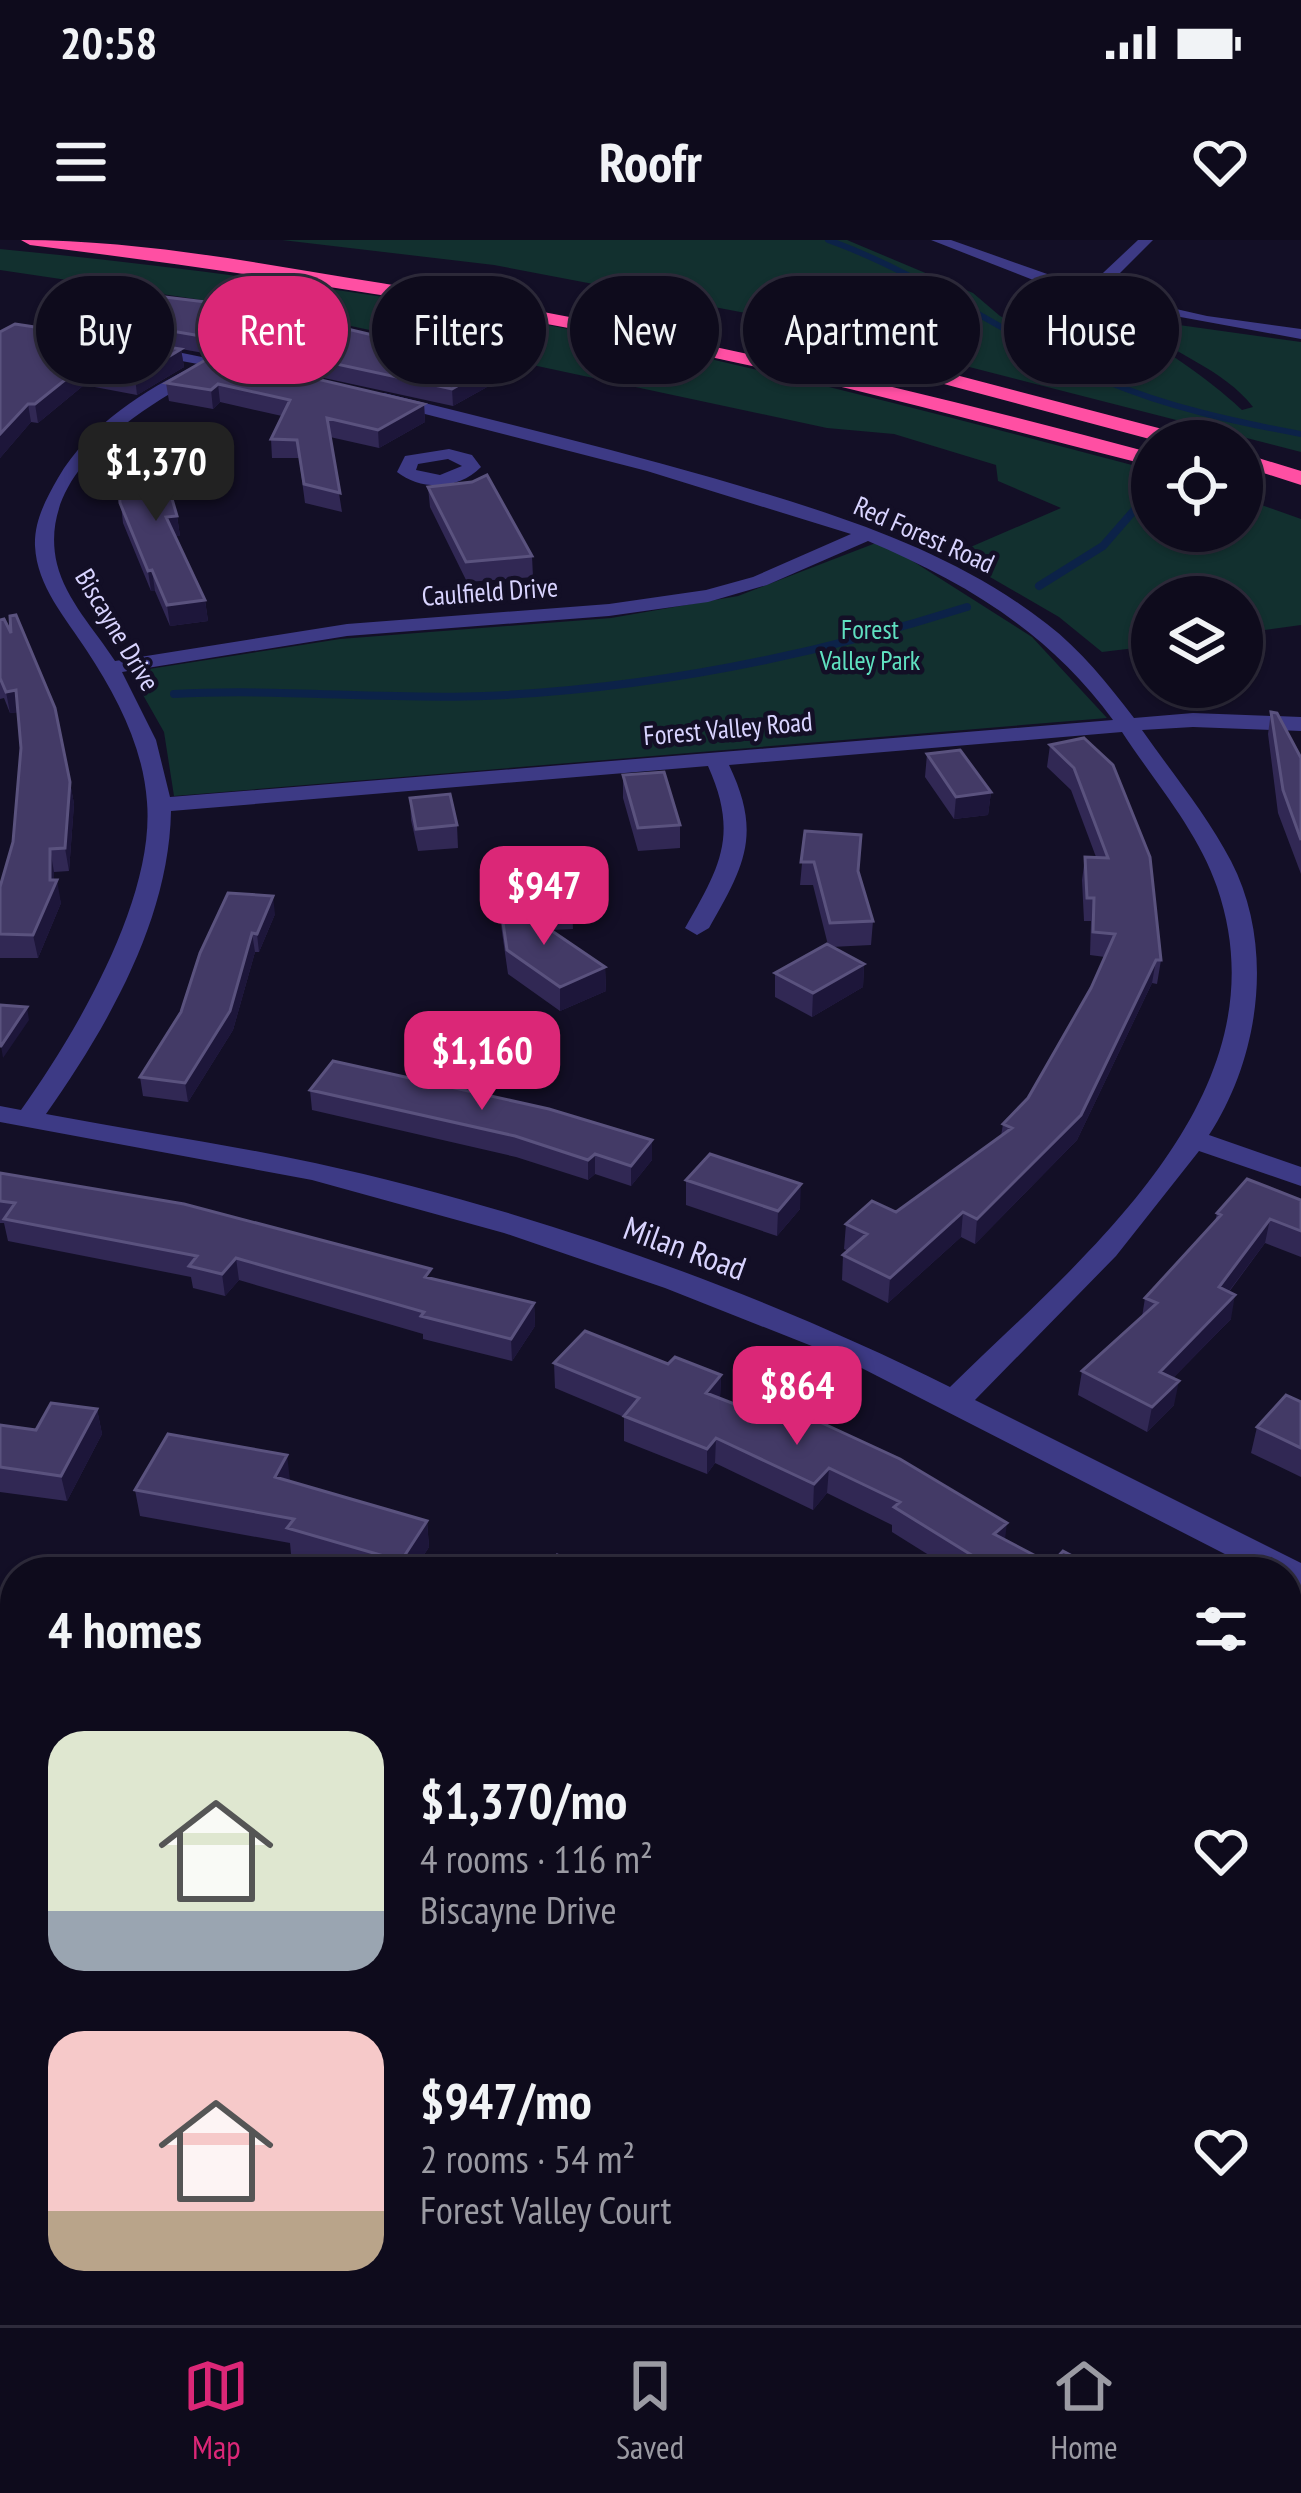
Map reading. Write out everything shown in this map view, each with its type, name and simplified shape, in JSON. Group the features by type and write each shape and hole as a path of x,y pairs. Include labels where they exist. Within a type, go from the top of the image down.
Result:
{"highway":[{"path":"30,240 334,279 621,330 889,389 1131,454"},
{"path":"195,240 328,258"},
{"path":"963,384 1131,428"},
{"path":"1263,466 1301,478"},
{"path":"1263,491 1301,502"}],"street":[{"path":"938,240 1034,276"},
{"path":"1109,276 1146,240"},
{"path":"1179,317 1301,334"},
{"name":"Biscayne Drive","path":"15,1115 64,1070 116,981 136,929 156,845 160,805 136,713 56,587 45,552 46,518 80,455 108,426 151,395 198,370"},
{"name":"Red Forest Road","path":"360,393 775,502 962,578 1042,629 1083,668 1128,725 1220,863 1245,959 1226,1076 1195,1140 1123,1227 952,1403"},
{"path":"458,456 511,429"},
{"name":"Caulfield Drive","path":"109,668 347,630 609,610 708,596 760,581 866,536"},
{"name":"Forest Valley Road","path":"160,805 1128,725 1192,721 1301,724"},
{"path":"698,928 737,857 741,823 716,760"},
{"name":"Milan Road","path":"15,1115 315,1172 514,1227 676,1281 853,1351 1259,1557"},
{"path":"1195,1140 1301,1177"}],"green space":[{"path":"282,240 847,240 933,276 743,276 743,313 719,308 719,276 570,280 494,265"},
{"path":"0,249 235,276 198,276 198,299 174,296 174,276 40,276 0,270"},
{"path":"348,292 372,295 372,331 348,325"},
{"path":"980,299 1004,318 1004,376 980,370"},
{"path":"546,325 570,329 570,373 546,368"},
{"path":"1179,325 1301,342 1301,452 1263,442 1263,420 1176,420 1036,384 1179,384 1179,361 1242,410 1253,407 1212,371 1179,351"},
{"path":"719,362 743,367 743,384 814,384 1131,465 1131,552 1263,552 1263,505 1301,519 1301,625 1263,630 1263,576 1131,576 1131,649 1102,652 1059,617 952,555 1061,508 998,481 996,465 894,434 827,428 622,384 719,384"},
{"name":"Forest Valley Park","path":"881,541 1032,637 1107,718 174,796 164,732 130,672 340,639 611,618 738,596"}],"building":[{"path":"174,298 198,301 198,336 174,331"},
{"path":"15,324 36,327 36,384 60,384 35,404 28,404 0,434 0,332"},
{"path":"348,329 372,335 372,372 348,367"},
{"path":"198,364 198,384 218,384 211,390 172,384"},
{"path":"218,384 338,384 424,404 378,430 327,418 340,493 304,484 297,440 271,439 290,400"},
{"path":"131,447 157,447 177,516 166,517 205,600 167,605 152,570 148,571 120,503 118,478"},
{"path":"487,475 532,556 466,562 428,487 472,482"},
{"path":"16,615 55,708 70,782 65,848 50,849 50,880 57,880 33,935 0,934 0,887 13,842 21,748 16,690 6,692 0,678 0,620 4,619 11,633 10,616"},
{"path":"1271,712 1277,713 1301,758 1301,840 1283,790"},
{"path":"1084,738 1113,765 1150,857 1161,960 1156,960 1081,1115 977,1219 963,1212 890,1278 843,1255 867,1234 846,1224 872,1201 896,1212 1012,1128 1003,1124 1028,1098 1091,988 1115,934 1093,932 1094,898 1087,898 1085,857 1108,858 1074,768 1050,745"},
{"path":"960,750 991,792 956,797 927,754"},
{"path":"664,772 680,825 638,828 623,775"},
{"path":"450,794 457,825 416,829 410,798"},
{"path":"805,831 861,835 858,871 873,921 830,923 814,862 801,862"},
{"path":"564,860 572,905 526,909 519,863"},
{"path":"228,893 273,896 257,934 252,933 230,1011 185,1083 140,1077 181,1012 200,953"},
{"path":"499,895 605,967 560,987 507,950"},
{"path":"827,944 864,964 813,993 775,973"},
{"path":"0,1005 27,1007 1,1046 0,1046"},
{"path":"333,1061 549,1109 652,1140 631,1166 595,1154 588,1160 515,1136 310,1090"},
{"path":"710,1154 801,1184 778,1211 686,1180"},
{"path":"0,1173 184,1204 431,1269 425,1277 534,1303 511,1339 236,1258 222,1274 189,1266 197,1256 4,1219 15,1203 0,1201"},
{"path":"1247,1179 1301,1200 1301,1231 1270,1219 1219,1287 1235,1295 1160,1372 1179,1381 1152,1407 1082,1371 1157,1303 1145,1298 1221,1215 1217,1213"},
{"path":"585,1331 668,1364 675,1357 721,1375 706,1393 784,1423 796,1411 900,1459 1007,1523 994,1534 1038,1557 975,1557 894,1507 900,1502 829,1468 814,1484 716,1438 707,1449 624,1416 639,1398 554,1363"},
{"path":"1286,1395 1301,1402 1301,1448 1257,1427"},
{"path":"51,1403 97,1409 61,1476 0,1467 0,1425 36,1430"},
{"path":"168,1434 287,1455 275,1477 427,1521 404,1557 387,1557 287,1528 294,1519 135,1490"}],"waterway":[{"path":"828,240 900,271 1106,381 1202,413 1301,434"},
{"path":"1039,586 1103,546 1131,514"},
{"path":"174,694 445,697 607,686 789,655 967,607"}]}
